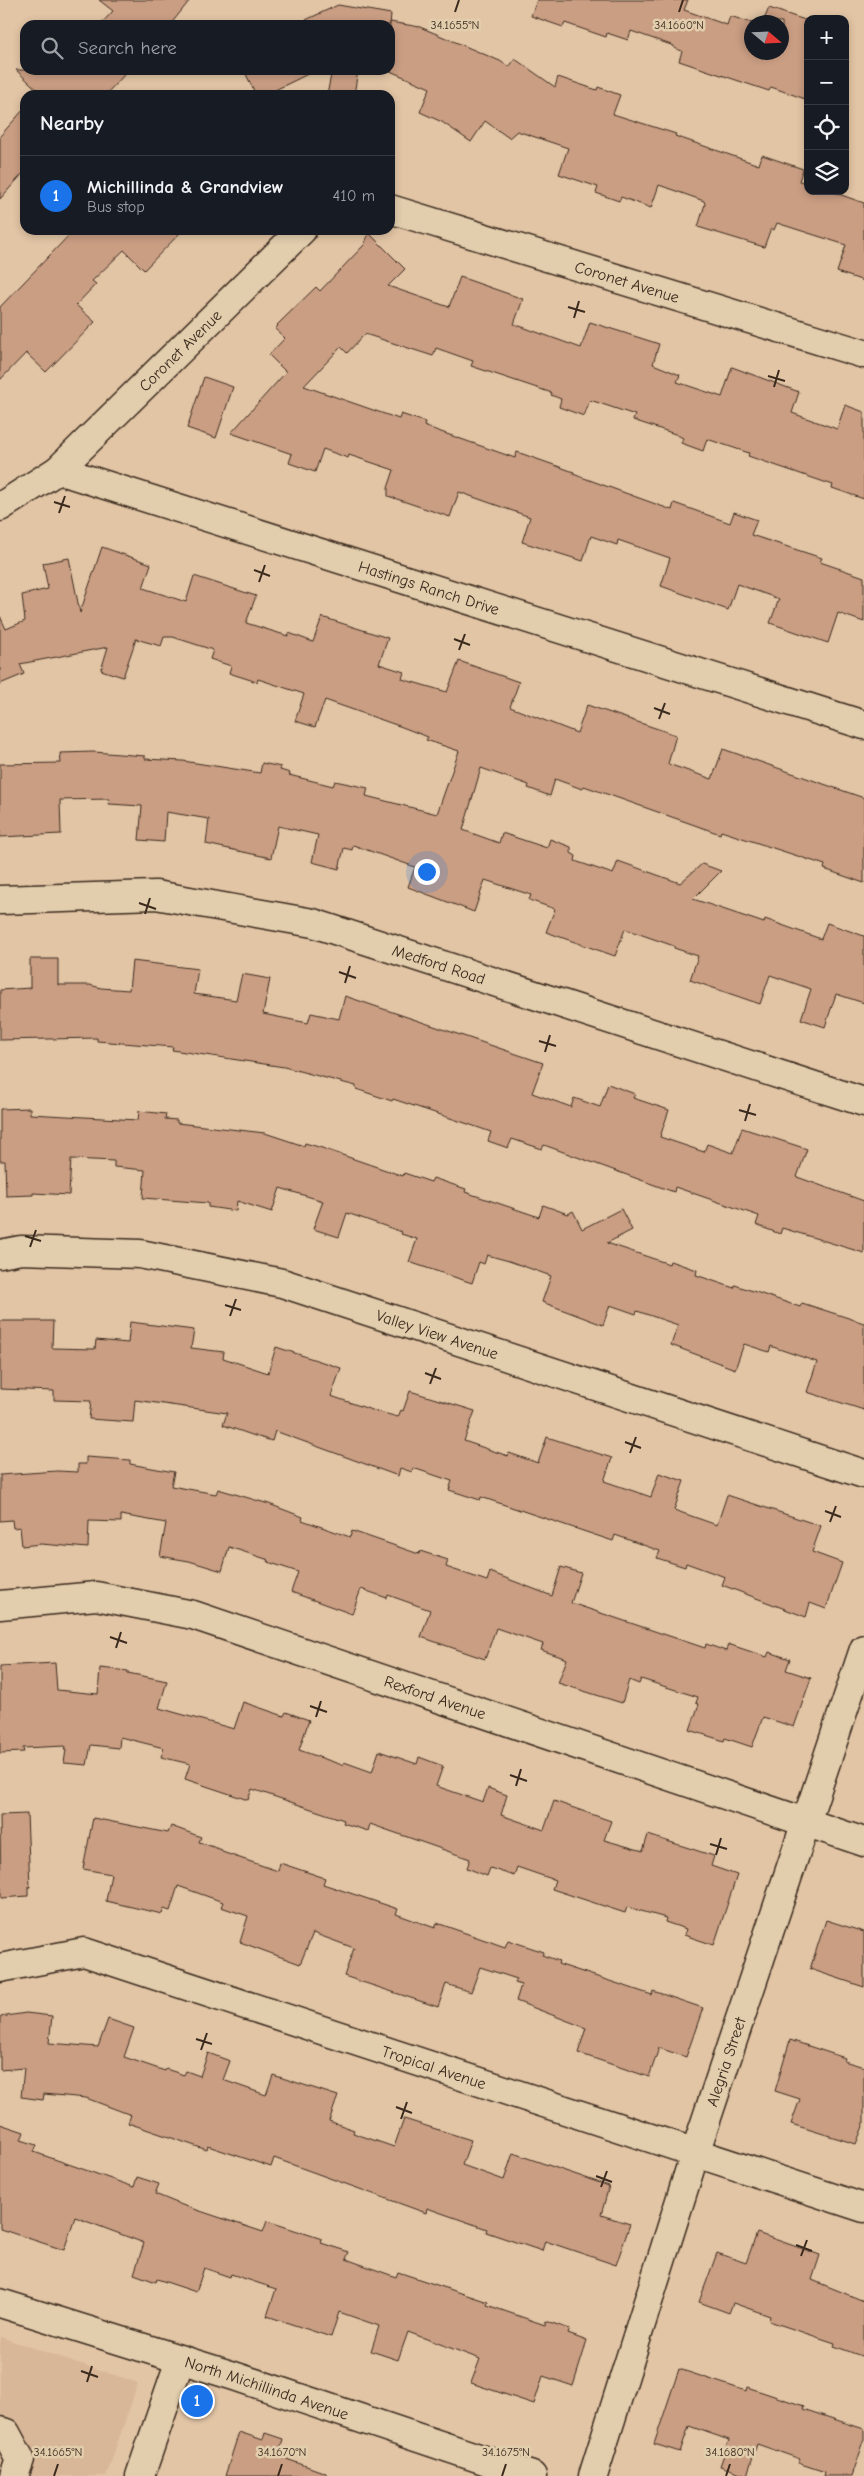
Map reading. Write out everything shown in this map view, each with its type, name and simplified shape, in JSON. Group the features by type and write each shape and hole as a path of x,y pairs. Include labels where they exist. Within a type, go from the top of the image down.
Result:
{"street":[{"name":"Coronet Avenue","path":"395,211 864,354"},
{"name":"Coronet Avenue","path":"58,470 297,235"},
{"path":"0,507 58,470"},
{"name":"Hastings Ranch Drive","path":"58,470 864,725"},
{"name":"Medford Road","path":"0,900 156,895 313,923 864,1102"},
{"name":"Valley View Avenue","path":"0,1254 21,1250 140,1254 282,1283 864,1474"},
{"name":"Rexford Avenue","path":"0,1605 96,1596 193,1615 864,1842"},
{"name":"Alegria Street","path":"593,2476 695,2152 864,1648"},
{"name":"Tropical Avenue","path":"0,1968 84,1952 864,2208"},
{"name":"North Michillinda Avenue","path":"1,2308 234,2376 532,2476"},
{"path":"140,2476 180,2360"},
{"path":"0,2431 6,2433 20,2459 14,2476"}],"shaded area":[{"path":"0,2337 138,2383 106,2476 0,2476"}],"building":[{"path":"99,0 190,0 174,20 105,20 113,11"},
{"path":"537,0 688,0 684,10 727,25 730,16 744,20 744,60 789,60 789,15 766,15 769,8 804,20 804,99 771,87 769,91 679,61 682,51 674,48 674,46 631,31 628,40 607,33 606,37 565,23 563,27 531,16"},
{"path":"338,5 391,14 390,20 306,20"},
{"path":"395,23 420,27 500,61 509,67 515,59 555,87 558,77 597,90 598,87 620,95 613,114 676,134 675,136 759,165 762,155 803,169 799,181 804,182 804,195 841,195 864,203 864,281 837,272 846,245 777,223 774,230 771,228 764,247 698,227 705,204 704,201 659,185 651,208 621,197 619,201 596,193 598,187 559,174 568,148 517,131 509,138 485,121 471,142 442,122 420,112 430,88 395,73"},
{"path":"21,75 124,75 110,90 38,90"},
{"path":"246,75 306,75 275,90 254,90"},
{"path":"331,75 357,75 355,90 328,90"},
{"path":"20,114 20,177 0,199 0,136"},
{"path":"69,235 178,235 144,270 124,250 92,281 96,284 76,305 95,322 46,372 26,353 0,380 0,307"},
{"path":"368,235 371,235 405,269 388,286 449,307 460,277 523,299 514,324 581,348 590,322 659,344 653,364 680,375 677,382 722,397 732,367 799,392 792,413 837,429 845,405 864,412 864,499 832,488 833,485 748,456 749,453 707,439 703,451 681,443 683,438 675,434 633,420 635,415 590,400 584,416 559,407 561,399 551,395 552,393 471,366 473,361 436,348 433,356 365,334 347,353 341,347 304,386 399,419 401,414 425,422 424,426 515,458 517,452 672,510 674,503 730,523 734,512 757,520 751,535 822,558 820,562 864,577 864,622 838,613 828,643 770,623 779,599 737,584 728,610 661,586 670,558 618,540 617,545 591,536 583,561 522,542 530,517 459,492 450,517 388,496 388,488 394,470 349,455 348,458 323,449 315,472 289,463 292,454 231,433 286,372 269,355 285,338 275,329 277,325 316,287 320,291 364,245"},
{"path":"204,377 233,387 216,438 187,428"},
{"path":"102,547 151,564 143,588 186,602 194,576 256,596 246,623 288,636 289,633 313,642 322,617 388,638 379,664 404,672 402,679 447,692 459,661 519,682 510,707 577,733 587,705 676,735 668,764 712,779 723,749 864,798 864,883 824,869 825,865 721,831 720,834 584,786 582,789 555,779 550,796 528,788 529,785 481,768 463,830 499,843 502,833 547,848 550,839 571,847 571,853 576,856 575,861 613,874 618,861 680,883 702,864 721,871 693,899 764,923 765,919 821,939 827,923 864,936 864,1003 836,994 825,1027 801,1019 811,989 770,975 760,1004 690,980 698,956 674,948 674,946 625,929 615,956 546,932 555,909 529,900 531,895 485,880 474,912 408,887 415,867 353,845 352,850 344,848 339,869 312,862 318,835 278,826 271,858 206,844 209,819 166,812 164,842 139,840 142,806 109,804 110,799 60,800 61,834 0,837 0,764 61,763 60,753 94,752 145,756 145,759 183,761 260,773 262,763 281,767 280,770 290,773 289,775 333,786 335,781 368,788 366,796 437,814 459,751 426,740 428,737 402,727 325,700 315,727 295,721 304,694 258,679 257,682 229,673 231,666 210,659 213,650 173,637 164,637 161,646 136,639 123,677 101,670 108,647 20,664 24,674 0,684 0,616 6,629 25,621 22,595 48,589 43,563 69,558 80,613"},
{"path":"30,959 58,959 58,985 90,985 101,988 129,990 132,961 198,969 194,994 236,1000 242,974 270,979 263,1014 308,1023 311,1013 339,1019 345,996 543,1063 532,1093 571,1107 574,1098 600,1107 608,1084 635,1094 633,1098 669,1110 660,1137 704,1152 707,1144 733,1153 742,1128 807,1149 797,1177 864,1201 864,1253 782,1228 780,1234 756,1225 759,1216 675,1187 674,1192 544,1145 542,1149 512,1139 508,1148 488,1141 491,1132 393,1099 392,1101 356,1089 356,1086 284,1067 172,1050 173,1047 97,1041 97,1038 0,1040 0,990 30,988"},
{"path":"30,1108 30,1114 138,1120 139,1111 166,1114 165,1119 177,1120 177,1123 265,1133 304,1146 305,1143 322,1148 403,1176 404,1173 431,1182 433,1178 466,1189 465,1192 539,1217 543,1205 568,1214 573,1211 582,1229 621,1209 632,1230 607,1243 669,1264 670,1261 697,1270 696,1275 734,1288 735,1285 800,1307 802,1303 864,1323 864,1410 807,1392 817,1362 771,1346 769,1352 744,1344 735,1369 671,1345 678,1325 637,1311 636,1314 610,1305 603,1325 542,1302 551,1276 509,1261 487,1255 484,1264 479,1262 472,1283 409,1262 417,1239 347,1213 339,1237 313,1229 323,1201 280,1188 272,1212 237,1201 236,1211 208,1207 208,1203 143,1198 145,1170 114,1167 114,1161 71,1159 69,1195 33,1193 33,1195 6,1196 5,1161 0,1161 0,1109"},
{"path":"0,1321 53,1321 52,1348 95,1349 96,1340 128,1343 130,1322 194,1330 191,1348 224,1352 223,1358 268,1373 276,1347 341,1368 331,1396 372,1410 398,1417 401,1410 403,1411 410,1391 475,1411 464,1441 508,1456 509,1453 538,1463 547,1437 612,1458 604,1481 651,1497 659,1473 684,1481 674,1510 717,1525 727,1495 821,1526 812,1552 842,1563 826,1609 810,1603 806,1617 722,1585 725,1577 686,1563 685,1567 657,1558 660,1551 615,1535 613,1541 481,1497 480,1500 449,1490 452,1481 413,1468 412,1472 400,1468 398,1476 275,1431 272,1441 255,1436 223,1425 227,1413 135,1400 133,1422 89,1419 91,1401 54,1400 54,1391 0,1389"},
{"path":"86,1457 130,1460 130,1464 174,1472 171,1486 216,1494 218,1489 269,1504 303,1517 302,1520 350,1537 352,1531 419,1554 420,1551 448,1560 446,1567 487,1581 490,1572 552,1596 561,1567 581,1573 571,1603 705,1648 706,1644 726,1651 728,1644 767,1657 769,1652 790,1659 786,1670 811,1678 794,1727 763,1717 752,1747 725,1738 724,1741 690,1730 699,1704 696,1703 698,1697 641,1679 639,1684 629,1680 622,1703 558,1683 567,1659 541,1650 543,1644 496,1628 485,1659 421,1637 430,1610 388,1595 387,1598 361,1589 352,1614 291,1592 298,1572 229,1547 222,1571 189,1561 160,1556 166,1523 121,1515 121,1522 89,1521 88,1548 41,1544 22,1546 20,1527 13,1528 12,1520 0,1521 0,1475 57,1471 78,1472 78,1464 86,1464"},
{"path":"55,1663 57,1690 98,1694 100,1668 128,1671 128,1673 167,1681 159,1708 234,1729 243,1702 284,1716 286,1712 309,1720 299,1750 342,1765 344,1762 372,1772 379,1751 417,1764 419,1757 443,1766 436,1786 483,1802 488,1788 507,1795 501,1815 544,1830 554,1801 611,1821 604,1840 643,1851 648,1835 714,1856 711,1866 737,1875 714,1945 684,1935 686,1929 665,1922 666,1918 627,1907 625,1913 552,1889 555,1880 517,1867 514,1876 490,1868 487,1876 467,1868 470,1859 370,1824 368,1831 343,1823 344,1820 252,1789 248,1800 185,1779 190,1764 161,1757 164,1748 120,1737 119,1748 91,1745 87,1765 64,1763 65,1746 23,1748 24,1752 0,1753 0,1666"},
{"path":"27,1814 30,1887 28,1887 28,1896 1,1898 0,1815"},
{"path":"93,1818 168,1833 171,1826 201,1837 199,1842 222,1850 222,1852 278,1871 280,1863 325,1878 323,1884 398,1909 396,1914 435,1928 437,1923 505,1947 508,1940 544,1952 542,1955 559,1961 558,1964 652,1995 653,1991 703,2008 686,2057 659,2048 649,2077 578,2053 586,2028 516,2001 521,1985 515,1983 517,1979 480,1967 471,1992 446,1984 438,2007 344,1976 354,1948 313,1933 300,1964 240,1942 248,1916 221,1907 223,1902 178,1886 170,1911 164,1909 162,1914 106,1901 111,1874 83,1869"},
{"path":"826,1920 864,1932 864,1987 810,1969"},
{"path":"26,2013 52,2016 49,2043 98,2047 108,2019 134,2028 124,2057 165,2071 166,2069 184,2075 186,2071 200,2076 208,2053 230,2061 223,2080 266,2095 273,2075 338,2096 329,2121 354,2130 353,2133 394,2147 404,2119 471,2140 462,2165 504,2180 513,2153 609,2186 601,2215 630,2224 616,2265 545,2241 542,2251 486,2232 487,2229 427,2208 426,2213 274,2158 271,2167 208,2146 207,2150 128,2123 131,2115 86,2098 44,2094 43,2100 21,2097 24,2068 0,2070 0,2017"},
{"path":"790,2040 845,2058 844,2061 864,2067 864,2124 856,2144 791,2124 800,2099 775,2091"},
{"path":"0,2124 24,2132 21,2140 37,2145 34,2152 134,2187 137,2177 159,2184 155,2194 182,2205 263,2232 267,2221 322,2239 321,2243 349,2252 346,2259 396,2277 398,2272 488,2302 487,2305 545,2325 546,2321 570,2329 568,2334 587,2341 573,2386 543,2376 534,2404 471,2383 480,2359 408,2332 398,2360 371,2351 379,2326 339,2312 331,2337 267,2316 276,2289 231,2274 230,2277 204,2268 196,2292 157,2279 156,2282 134,2274 144,2243 75,2217 64,2250 0,2229"},
{"path":"757,2233 820,2255 812,2280 864,2301 864,2357 834,2346 835,2343 769,2321 770,2316 733,2303 729,2313 699,2302 717,2253 746,2263"},
{"path":"679,2369 746,2391 747,2387 804,2406 803,2409 864,2429 864,2441 852,2476 824,2476 825,2472 798,2463 800,2459 757,2444 747,2475 720,2466 729,2440 689,2426 680,2452 654,2444"},
{"path":"239,2432 263,2440 265,2433 283,2439 278,2456 326,2473 326,2476 225,2476"}],"place":[{"name":"Michillinda & Grandview","path":"197,2401"}]}
